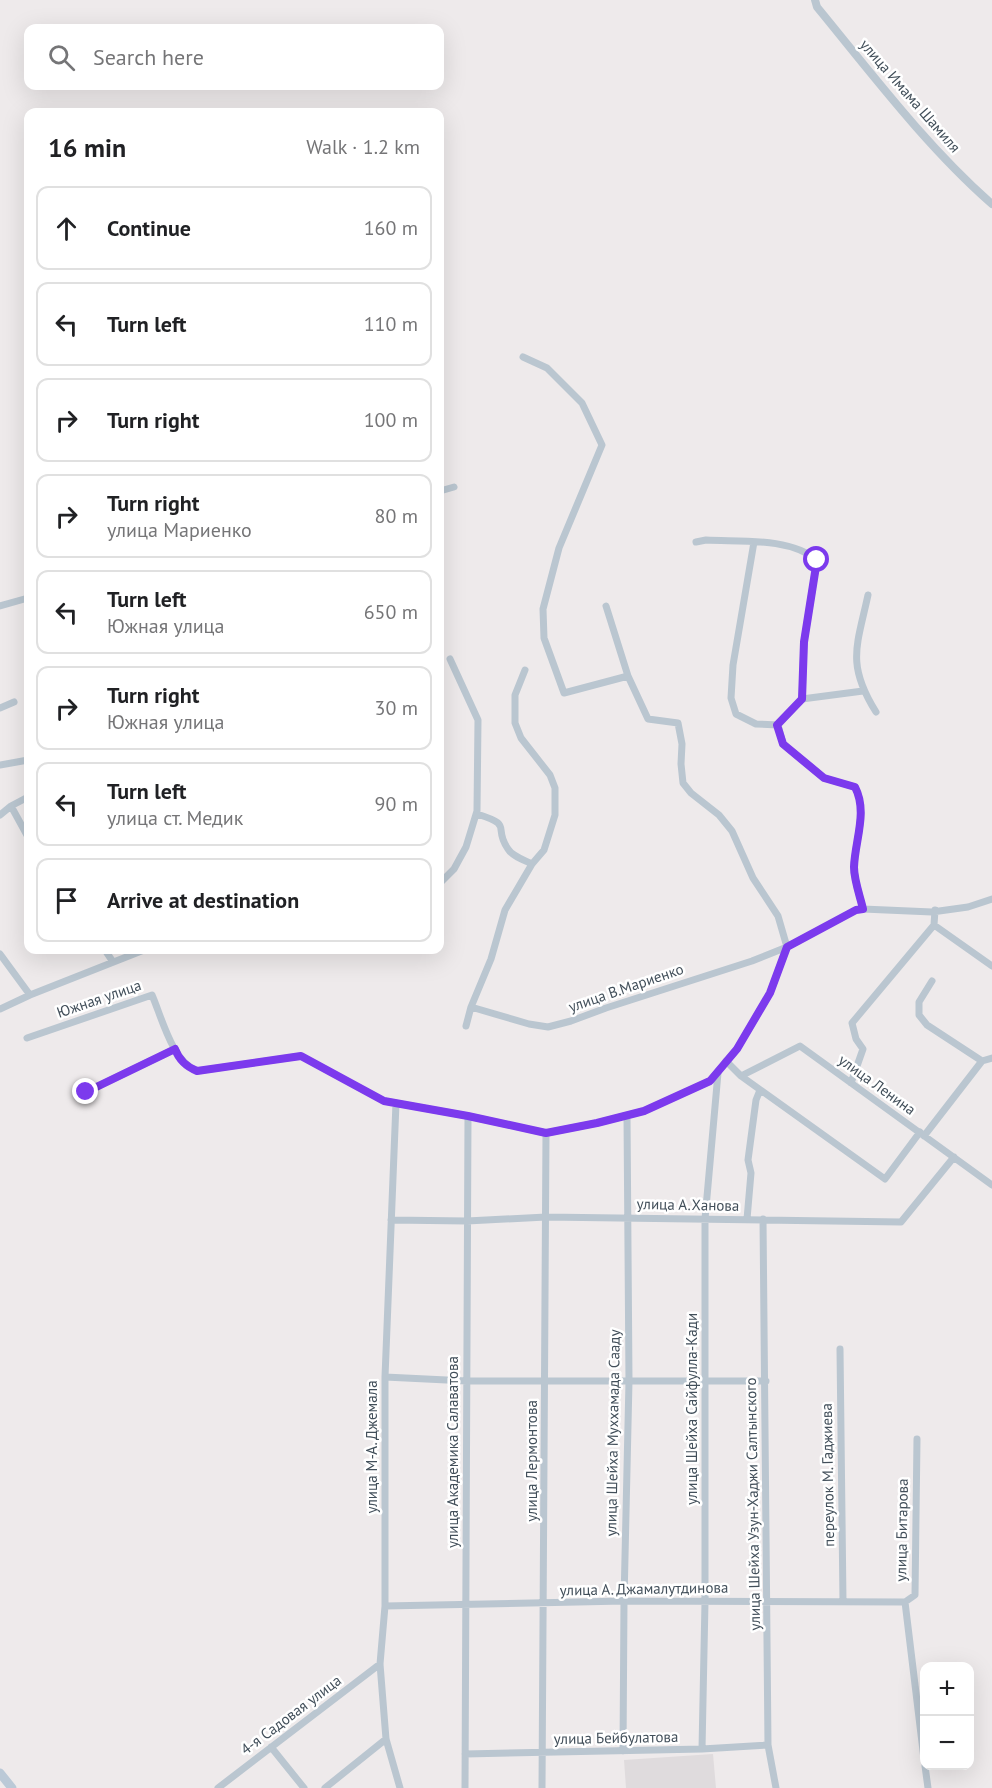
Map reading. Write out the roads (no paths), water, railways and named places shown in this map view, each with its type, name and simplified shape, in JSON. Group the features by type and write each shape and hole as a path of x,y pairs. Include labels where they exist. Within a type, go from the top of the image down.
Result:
{"main road":[{"path":"0,1773 6,1786"}],"street":[{"name":"улица Имама Шамиля","path":"814,0 817,7 878,82 965,180 992,204"},
{"path":"523,357 547,368 582,403 602,445 559,548 543,609 544,638 564,693 628,676"},
{"path":"444,490 454,487"},
{"path":"696,542 706,540 773,542 811,555 817,560 804,642 802,699"},
{"path":"754,542 733,665 731,698 736,714 756,724 777,725 802,699 863,691"},
{"path":"868,595 855,662 863,691 876,712"},
{"path":"0,606 24,599"},
{"path":"606,606 628,676 648,719 678,723 682,744 683,783 691,793 719,815 732,831 753,878 778,916 787,947"},
{"path":"444,879 454,868 466,847 477,814 478,720 450,659"},
{"path":"466,1026 471,1007 491,959 505,910 532,864 544,850 555,814 555,788 550,775 521,738 515,723 515,695 525,670"},
{"path":"0,708 14,702"},
{"path":"777,725 783,744 824,778 855,787 861,798 862,809 854,869 863,909 935,911 968,907 992,899"},
{"path":"0,765 24,761"},
{"path":"0,815 24,799"},
{"path":"11,806 24,830"},
{"path":"477,814 501,824 509,852 532,864"},
{"name":"улица В.Мариенко","path":"471,1007 529,1024 548,1027 571,1022 606,1008 752,961 787,947 856,910 863,909"},
{"path":"851,1083 863,1049 856,1039 852,1023 933,925 935,911"},
{"path":"933,925 992,966"},
{"name":"Южная улица","path":"27,1038 152,995 177,1055 188,1068 197,1071 301,1056 384,1101 546,1133 644,1111 710,1081 737,1049 770,993 787,947"},
{"path":"0,954 30,994"},
{"path":"108,954 113,962"},
{"path":"0,1009 30,994 134,954"},
{"path":"932,981 919,1002 917,1011 919,1015 927,1024 982,1061"},
{"name":"улица Ленина","path":"741,1076 800,1047 992,1185"},
{"path":"86,1092 175,1049"},
{"path":"726,1061 741,1076 885,1179 982,1061 992,1058"},
{"name":"улица Шейха Сайфулла-Кади","path":"702,1749 705,1602 705,1219 719,1070"},
{"path":"747,1219 751,1173 748,1160 756,1100 760,1090"},
{"name":"улица М-А. Джемала","path":"396,1103 385,1377 385,1606 380,1664 386,1739 400,1788"},
{"name":"улица Академика Салаватова","path":"465,1788 468,1116"},
{"name":"улица Шейха Муххамада Сааду","path":"623,1751 629,1381 627,1116"},
{"name":"улица Лермонтова","path":"542,1788 546,1133"},
{"name":"улица А.Ханова","path":"391,1220 467,1221 546,1217 901,1222 954,1157"},
{"name":"улица Шейха Узун-Хаджи Салтынского","path":"763,1219 768,1745 776,1788"},
{"name":"переулок М. Гаджиева","path":"840,1349 843,1602"},
{"path":"385,1377 467,1381 766,1381"},
{"name":"улица Битарова","path":"917,1440 915,1595 904,1602 920,1728"},
{"name":"улица А. Джамалутдинова","path":"385,1606 624,1601 904,1602"},
{"name":"4-я Садовая улица","path":"218,1788 380,1664"},
{"path":"324,1788 386,1739"},
{"name":"улица Бейбулатова","path":"465,1754 702,1749 768,1745"},
{"path":"271,1747 304,1788"},
{"path":"926,1770 928,1788"}]}
